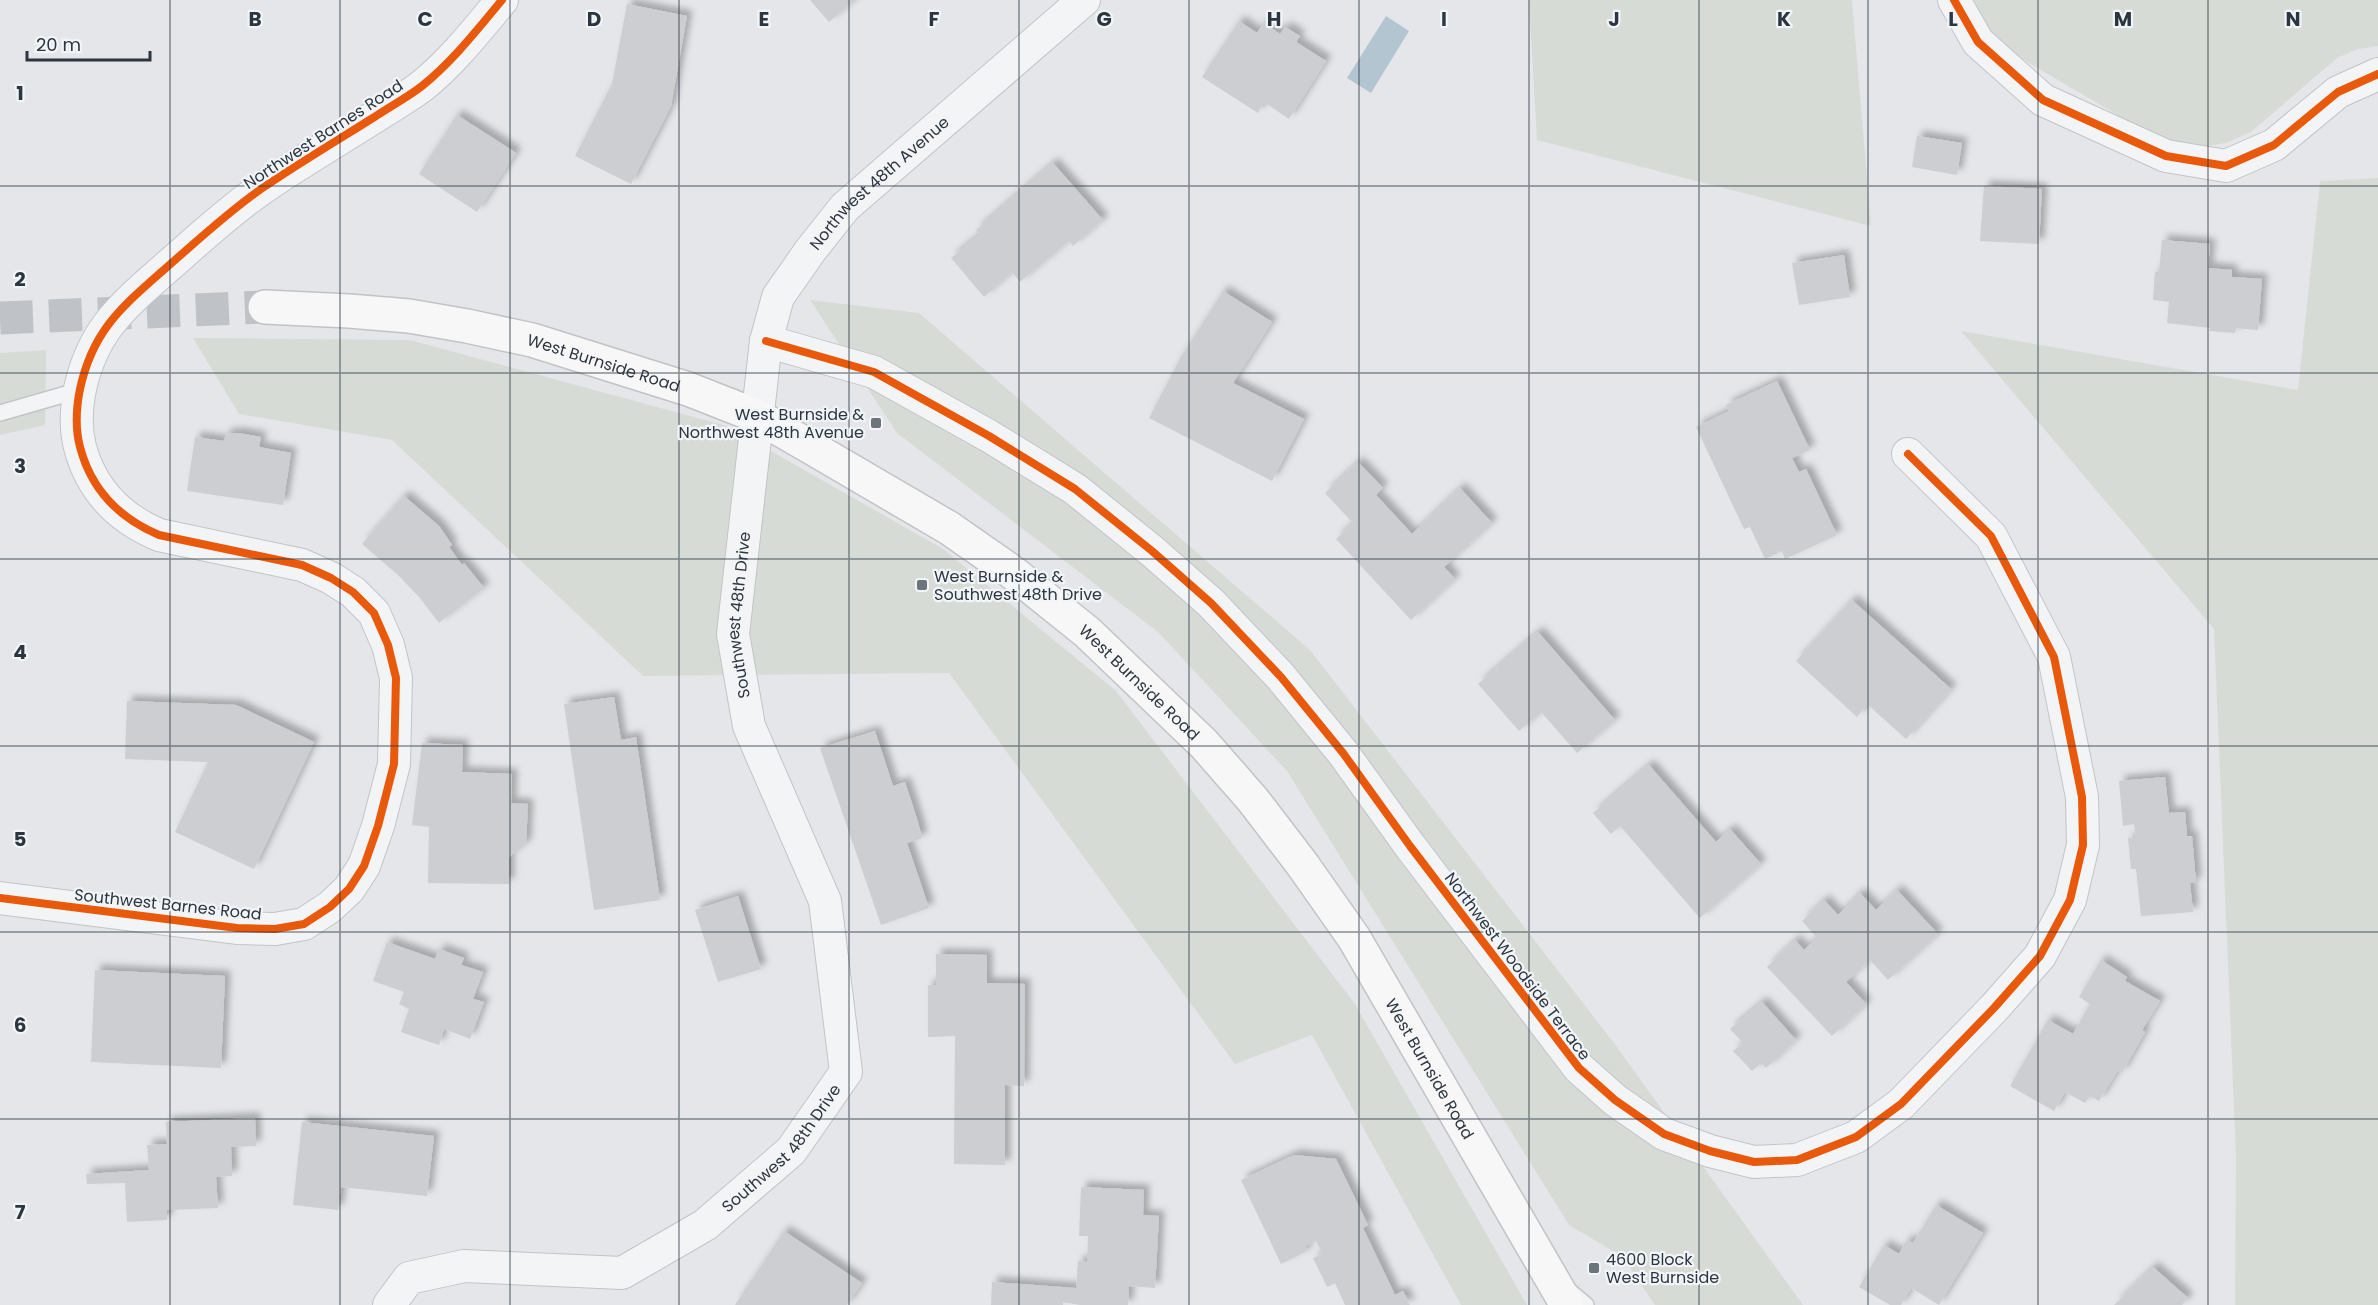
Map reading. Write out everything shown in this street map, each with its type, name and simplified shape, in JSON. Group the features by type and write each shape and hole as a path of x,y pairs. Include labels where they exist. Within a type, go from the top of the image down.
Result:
{"main road":[{"name":"West Burnside Road","path":"265,307 409,316 532,340 688,389 757,416 949,528 1012,572 1087,632 1204,744 1295,855 1354,938 1567,1305"}],"street":[{"name":"Northwest Barnes Road","path":"123,306 224,216 261,189 421,86 457,53 502,0"},
{"name":"Northwest 48th Avenue","path":"757,416 766,341 778,297 810,251 845,207 1084,0"},
{"path":"1954,0 1978,42 2043,100 2166,156 2226,166 2274,145 2338,92 2378,74"},
{"name":"Southwest Barnes Road","path":"0,898 237,928 275,928 304,924 330,907 343,895 364,866 378,826 394,764 396,678 388,645 374,613 353,592 331,578 302,565 159,535 143,528 124,515 108,501 95,484 85,466 78,437 76,404 93,345 123,306"},
{"name":"Northwest Woodside Terrace","path":"766,341 874,372 989,436 1076,489 1152,551 1211,603 1295,694 1343,753 1410,846 1579,1068 1615,1100 1664,1134 1755,1162 1797,1160 1856,1137 1901,1104 1994,1008 2040,956 2070,900 2080,856 2082,797 2054,657 1991,536 1908,454"},
{"name":"Southwest 48th Drive","path":"389,1305 409,1278 464,1266 622,1273 705,1225 791,1151 846,1072 825,901 749,726 733,634 757,416"}],"lane":[{"path":"0,413 80,390"},
{"path":"1549,1273 1586,1305"}],"shaded area":[{"path":"1529,0 1852,0 1871,226 1537,140"},
{"path":"1965,0 2378,0 2378,46 2358,49 2337,58 2251,132 2226,143 2200,147 2177,145 2143,130 2024,60 1988,32"},
{"path":"2378,178 2378,1305 2235,1305 2236,1157 2214,629 1961,331 2298,390 2320,181"},
{"path":"810,300 919,313 1310,650 1614,1043 1803,1305 1655,1305 1623,1257 1569,1225 1287,771 1158,632 897,433"},
{"path":"193,338 410,340 727,426 943,549 1116,691 1355,1004 1527,1305 1461,1305 1312,1035 1235,1064 949,673 643,676 392,440 239,414"},
{"path":"46,350 45,425 0,435 0,353"}],"water":[{"path":"1386,16 1409,31 1371,93 1347,78"}],"building":[{"path":"810,0 855,0 829,22"},
{"path":"627,4 687,16 671,106 631,184 575,156 612,84"},
{"path":"1239,21 1257,33 1264,23 1280,34 1285,27 1300,36 1296,42 1326,61 1289,119 1264,102 1258,113 1202,77"},
{"path":"457,115 516,153 477,212 419,174"},
{"path":"1917,136 1962,143 1957,175 1912,167"},
{"path":"1053,163 1103,220 1073,246 1069,241 1020,282 1012,272 984,297 951,258 980,234 976,230"},
{"path":"1984,186 2042,189 2039,244 1980,241"},
{"path":"2162,240 2210,244 2208,268 2232,270 2232,277 2262,279 2258,330 2236,328 2235,333 2209,331 2210,328 2167,323 2169,302 2153,300 2155,272 2159,272"},
{"path":"1844,255 1850,297 1799,305 1792,263"},
{"path":"1223,291 1272,322 1233,383 1304,419 1272,481 1149,418 1181,357"},
{"path":"1777,381 1810,450 1792,458 1799,472 1806,469 1837,535 1785,559 1782,551 1765,559 1750,527 1744,529 1696,427 1729,411 1726,405"},
{"path":"238,433 261,437 259,447 291,453 283,505 187,491 195,437 224,441 226,434"},
{"path":"1358,462 1383,488 1376,495 1412,534 1460,488 1492,523 1444,567 1455,579 1411,620 1336,539 1353,523 1325,493"},
{"path":"404,496 439,526 452,545 449,547 462,565 464,563 484,588 439,623 398,575 362,544"},
{"path":"1852,600 1951,689 1906,739 1867,704 1857,717 1796,661"},
{"path":"1538,632 1615,720 1577,753 1541,712 1519,731 1478,684"},
{"path":"614,697 621,740 636,737 660,900 594,910 564,704"},
{"path":"127,701 236,705 314,742 254,869 175,832 208,762 125,759"},
{"path":"875,731 893,786 905,782 918,822 922,838 907,843 929,908 881,925 820,748"},
{"path":"422,743 463,745 462,772 512,774 511,803 528,804 526,844 509,857 509,884 428,883 429,827 412,825"},
{"path":"1649,765 1716,842 1730,829 1761,864 1700,918 1620,826 1611,834 1593,813"},
{"path":"2165,777 2169,813 2185,812 2187,836 2192,836 2196,883 2190,883 2193,912 2141,916 2136,869 2131,869 2128,838 2136,838 2134,824 2123,826 2119,781"},
{"path":"1897,890 1938,934 1888,980 1870,960 1846,982 1866,1004 1832,1036 1767,967 1795,940 1804,950 1817,938 1802,921 1824,900 1838,915 1860,893 1876,910"},
{"path":"738,896 761,969 718,982 695,910"},
{"path":"387,942 435,959 439,949 464,958 461,965 483,972 473,999 484,1002 470,1039 444,1029 439,1045 401,1032 409,1009 399,1004 404,992 373,981"},
{"path":"936,954 987,955 987,983 1025,984 1024,1086 1005,1085 1005,1165 954,1164 955,1036 928,1037 928,985 936,985"},
{"path":"2101,960 2127,977 2125,981 2160,1001 2142,1030 2145,1032 2122,1073 2118,1070 2099,1101 2090,1096 2085,1103 2065,1092 2054,1111 2010,1086 2048,1020 2073,1034 2090,1004 2079,997"},
{"path":"95,970 225,976 221,1068 91,1062"},
{"path":"1762,1002 1796,1040 1766,1068 1761,1063 1752,1071 1733,1051 1743,1043 1730,1029"},
{"path":"255,1118 256,1146 231,1147 232,1176 216,1177 218,1208 167,1210 167,1220 127,1222 125,1183 87,1184 86,1174 149,1170 147,1145 167,1144 166,1122"},
{"path":"302,1122 434,1136 427,1196 341,1187 338,1210 293,1205"},
{"path":"1294,1155 1336,1159 1368,1225 1363,1228 1395,1295 1403,1291 1410,1305 1345,1305 1335,1283 1327,1287 1313,1258 1322,1254 1316,1241 1305,1246 1307,1251 1281,1264 1241,1180"},
{"path":"1081,1187 1144,1190 1143,1215 1159,1216 1155,1288 1129,1286 1128,1305 1080,1305 1063,1302 1063,1305 991,1305 992,1282 1076,1288 1078,1261 1087,1262 1088,1236 1079,1236"},
{"path":"1936,1205 1983,1233 1939,1305 1911,1288 1901,1305 1890,1305 1859,1287 1884,1245 1899,1254 1907,1240 1913,1243"},
{"path":"784,1231 862,1283 847,1305 735,1305"},
{"path":"2153,1267 2188,1298 2182,1305 2114,1305"}],"tunnel":[{"path":"0,318 265,307"}],"cycle path":[{"path":"0,898 237,928 275,929 304,924 330,907 349,889 364,866 378,826 394,764 396,678 388,645 374,613 353,592 331,578 302,565 159,535 119,511 99,489 91,476 80,447 77,433 80,389 93,350 102,334 137,294 213,226 249,198 422,86 454,56 502,0"},
{"path":"1954,0 1978,42 2043,100 2166,156 2226,166 2274,145 2338,92 2378,74"},
{"path":"766,341 874,372 989,436 1075,489 1152,551 1211,603 1281,677 1343,753 1410,846 1579,1068 1615,1100 1664,1134 1710,1151 1754,1162 1797,1160 1856,1137 1901,1104 1994,1008 2040,956 2070,900 2083,845 2082,797 2054,657 1991,536 1908,454"}],"place":[{"name":"West Burnside & Northwest 48th Avenue","path":"876,423"},
{"name":"West Burnside & Southwest 48th Drive","path":"922,585"},
{"name":"4600 Block West Burnside","path":"1594,1268"}]}
